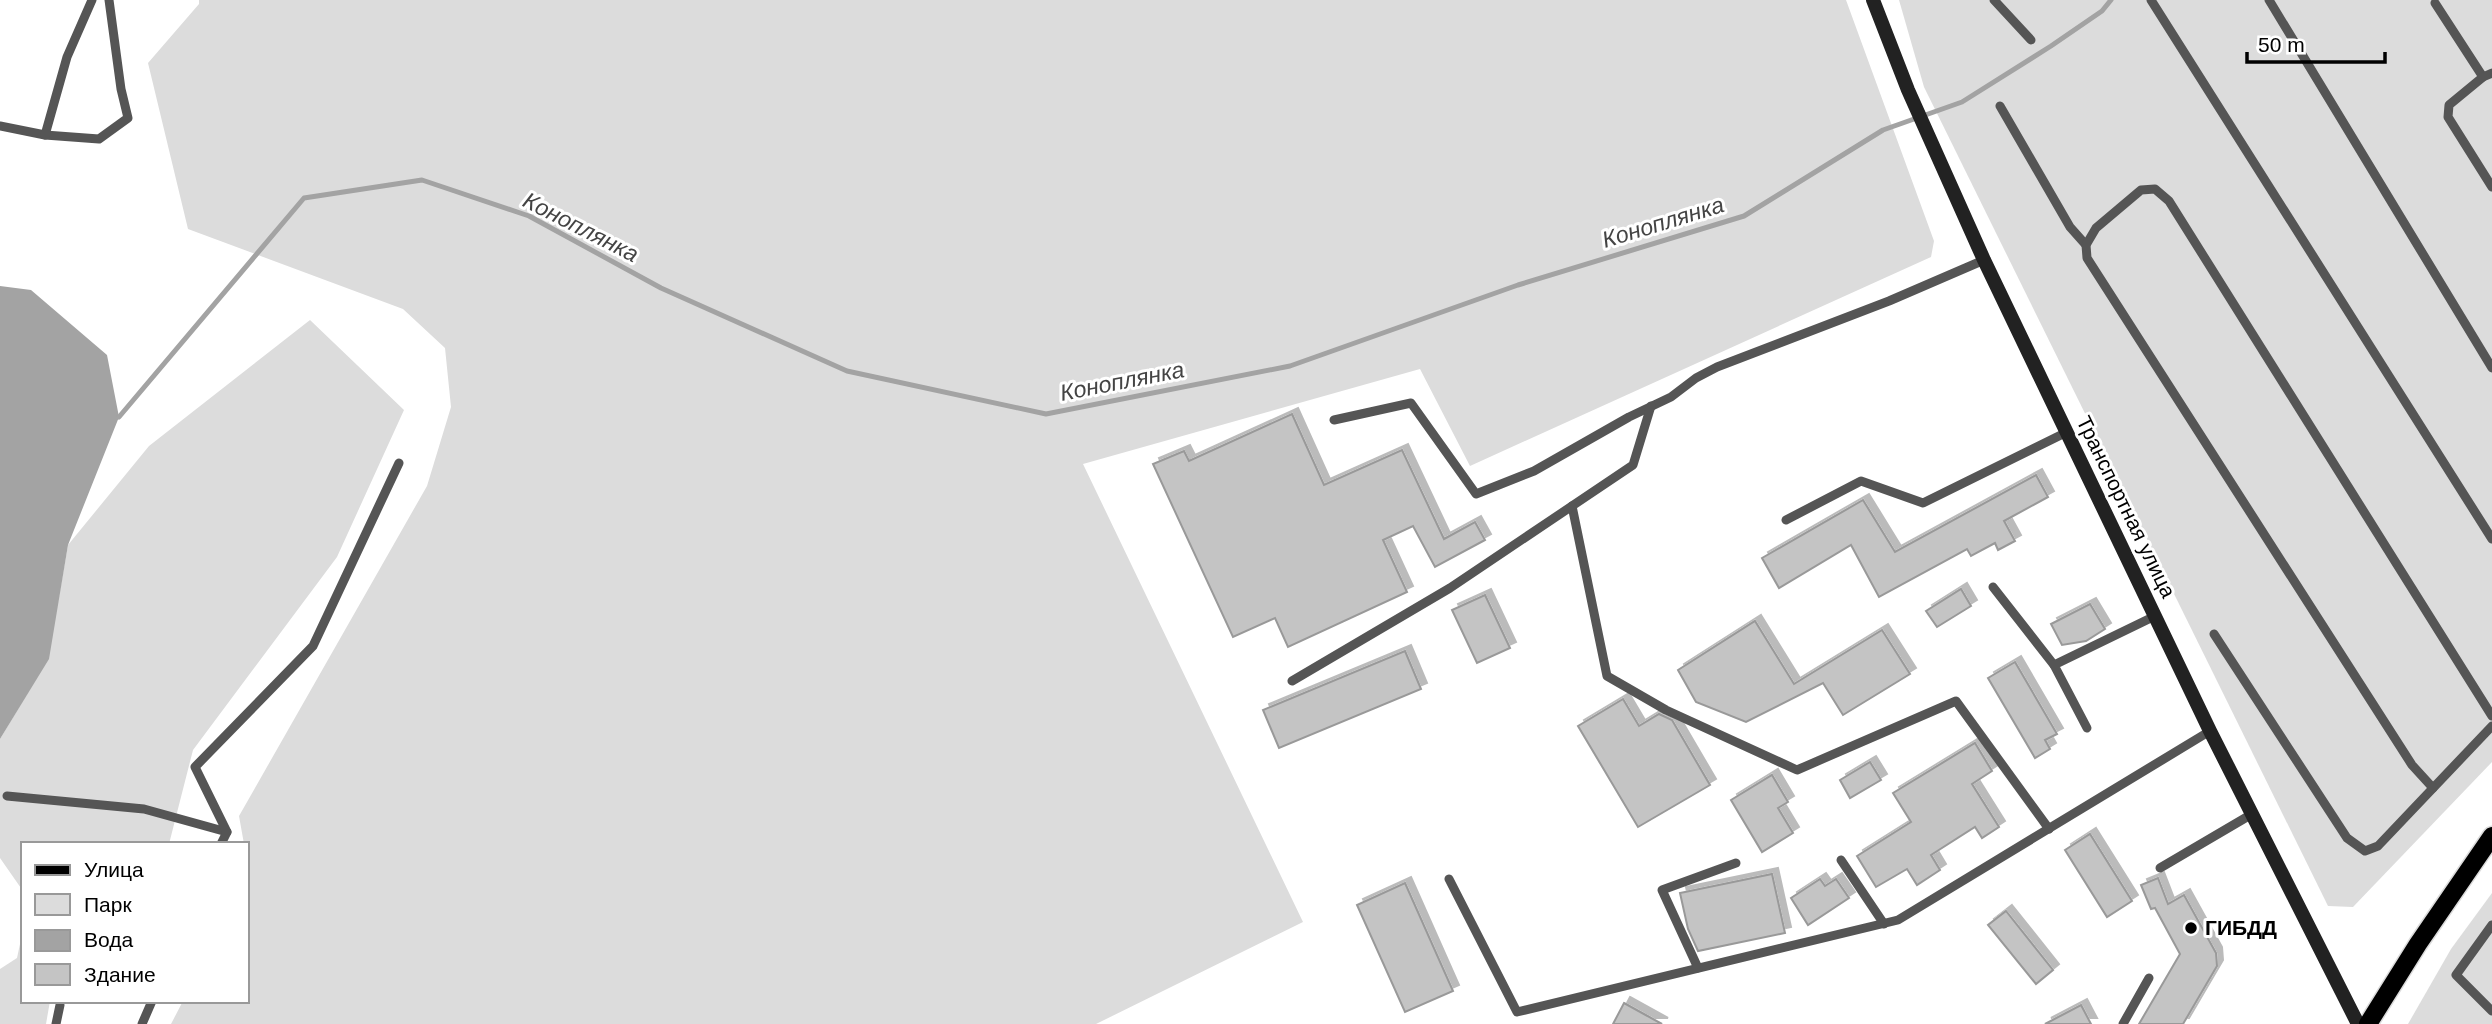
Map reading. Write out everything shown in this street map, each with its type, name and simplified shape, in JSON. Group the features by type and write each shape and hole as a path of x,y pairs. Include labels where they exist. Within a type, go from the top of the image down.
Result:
{"main road":[{"name":"Транспортная улица","path":"1874,0 1908,90 1984,260 2210,731 2358,1024"},
{"path":"2368,1024 2418,944 2492,836"}],"lane":[{"path":"45,135 67,57 92,0"},
{"path":"0,126 45,135 99,139 128,118 121,89 109,0"},
{"path":"1994,0 2031,40"},
{"path":"2151,0 2492,539"},
{"path":"2269,0 2492,368"},
{"path":"2435,3 2488,75 2449,105 2448,117 2492,187"},
{"path":"2000,106 2070,228 2086,245"},
{"path":"2433,788 2412,765 2087,258 2086,245 2096,228 2141,190 2155,189 2169,201 2492,716"},
{"path":"1334,420 1411,403 1476,494 1534,471 1671,397 1717,366 1889,301 1984,260"},
{"path":"1293,681 1450,588 1633,465 1651,406"},
{"path":"1786,520 1861,481 1923,503 2067,432"},
{"path":"227,832 195,767 313,646 399,463"},
{"path":"1572,506 1606,676 1666,710 1797,770 1956,701 2049,829"},
{"path":"1993,587 2054,665 2087,728"},
{"path":"2054,665 2155,616"},
{"path":"2214,634 2347,838 2365,851 2378,846 2492,726"},
{"path":"1449,879 1517,1012 1898,920 2210,731"},
{"path":"7,796 144,809 227,832"},
{"path":"2160,868 2252,814"},
{"path":"222,842 227,832"},
{"path":"1841,860 1884,923"},
{"path":"1698,968 1662,890 1737,863"},
{"path":"2492,925 2456,975 2492,1011"},
{"path":"2123,1024 2149,978"},
{"path":"142,1024 151,1003"},
{"path":"56,1024 60,1005"}],"green space":[{"path":"199,0 1846,0 1934,241 1931,257 1470,466 1420,369 1083,464 1303,922 1096,1024 171,1024 182,1003 248,1003 248,842 244,842 239,816 427,486 451,407 445,348 403,309 188,229 148,63 199,4"},
{"path":"1899,0 2492,0 2492,762 2353,907 2328,906 1924,87"},
{"path":"310,320 404,410 337,557 193,750 170,842 21,842 21,888 0,858 0,739 48,659 68,545 149,446"},
{"path":"2492,893 2492,1024 2408,1024 2451,949"},
{"path":"21,939 21,1003 50,1003 46,1024 0,1024 0,969 17,958"}],"water":[{"path":"0,286 31,290 107,355 119,417 68,545 49,659 0,739"}],"building":[{"path":"1292,414 1324,485 1402,450 1444,539 1475,522 1485,540 1435,567 1413,526 1383,540 1407,592 1288,647 1275,618 1233,637 1153,464 1184,451 1189,461"},
{"path":"2036,475 2048,497 2004,521 2015,541 1998,550 1995,543 1971,556 1967,549 1879,597 1851,545 1779,588 1762,558 1863,500 1895,552"},
{"path":"1961,589 1971,606 1937,627 1926,611"},
{"path":"1485,595 1510,648 1477,663 1452,610"},
{"path":"2090,604 2105,629 2086,641 2062,645 2051,624"},
{"path":"1755,621 1794,684 1882,630 1910,674 1843,715 1823,683 1746,722 1696,702 1678,670"},
{"path":"1405,651 1421,689 1279,748 1263,710"},
{"path":"2015,662 2057,734 2045,740 2050,749 2035,758 1988,678"},
{"path":"1623,699 1639,726 1659,714 1672,720 1710,785 1638,827 1578,726"},
{"path":"1975,743 1992,771 1972,784 1999,827 1982,838 1975,827 1931,855 1940,870 1917,885 1907,869 1876,887 1857,856 1911,822 1893,793"},
{"path":"1870,762 1881,780 1850,798 1840,780"},
{"path":"1772,775 1788,802 1778,808 1793,833 1762,852 1731,800"},
{"path":"2090,834 2132,901 2107,917 2065,850"},
{"path":"1772,874 1785,933 1698,951 1688,929 1680,893"},
{"path":"2158,878 2168,904 2184,895 2216,953 2217,966 2183,1024 2139,1024 2180,954 2155,908 2151,909 2141,885"},
{"path":"1820,879 1825,886 1836,879 1849,898 1808,925 1791,898"},
{"path":"1405,883 1453,991 1405,1012 1357,905"},
{"path":"2006,911 2053,970 2036,984 1988,925"},
{"path":"1624,1003 1662,1024 1613,1024"},
{"path":"2081,1005 2091,1024 2045,1024"}],"waterway":[{"name":"Коноплянка","path":"119,417 304,198 422,180 529,216 661,288 847,371 1046,414 1290,366 1518,285 1744,216 1883,130 1962,102 2051,46 2102,11 2111,0"}],"place":[{"name":"ГИБДД","path":"2191,928"}]}
